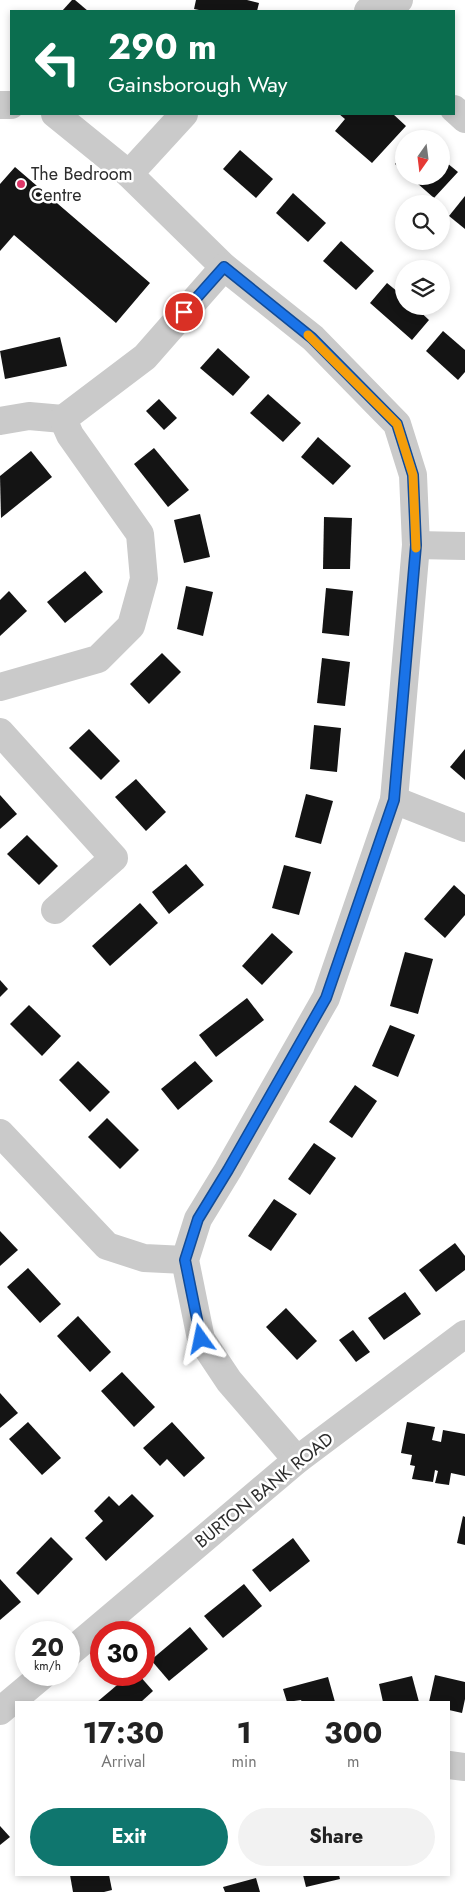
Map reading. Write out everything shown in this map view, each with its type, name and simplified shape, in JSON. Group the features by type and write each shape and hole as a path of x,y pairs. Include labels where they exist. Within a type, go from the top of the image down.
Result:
{"street":[{"path":"371,10 399,0"},
{"path":"455,110 465,119"},
{"path":"56,115 129,174 224,267 312,338 397,424 413,475 416,545 394,800 326,998 198,1219 185,1260 201,1339 229,1381 297,1460"},
{"path":"129,174 183,115"},
{"path":"0,421 29,416 63,419 145,357 224,267"},
{"path":"0,687 98,659 131,626 144,579 140,534 70,435 63,419"},
{"path":"416,545 465,546"},
{"path":"0,732 114,858 55,910"},
{"path":"394,800 465,828"},
{"path":"0,1133 107,1246 144,1258 185,1260"},
{"name":"BURTON BANK ROAD","path":"80,1644 297,1460 463,1338"},
{"path":"0,1711 30,1686"},
{"path":"450,1765 465,1768"}],"building":[{"path":"72,0 75,0 87,10 63,10"},
{"path":"196,0 247,0 259,3 257,10 194,9"},
{"path":"340,115 394,115 406,126 402,130 395,130 395,138 372,163 335,131 345,119"},
{"path":"240,150 273,179 256,198 223,169"},
{"path":"450,165 458,172 450,181"},
{"path":"15,167 150,283 116,323 14,235 0,251 0,184"},
{"path":"419,185 446,185 437,195 431,195"},
{"path":"293,193 326,223 308,242 276,213"},
{"path":"465,196 465,229 450,215"},
{"path":"341,241 374,271 356,290 323,261"},
{"path":"387,283 395,290 395,315 424,315 429,320 412,340 370,303"},
{"path":"443,331 465,350 465,372 458,380 426,351"},
{"path":"60,337 67,366 5,379 0,351"},
{"path":"218,348 250,377 233,396 200,368"},
{"path":"268,394 301,423 283,442 250,413"},
{"path":"159,399 177,418 164,430 146,411"},
{"path":"318,437 351,466 333,485 301,457"},
{"path":"154,448 189,490 168,507 134,464"},
{"path":"31,451 52,477 1,518 0,476"},
{"path":"200,514 210,557 184,563 174,520"},
{"path":"324,517 352,518 350,569 323,569"},
{"path":"85,571 103,592 65,623 47,602"},
{"path":"186,586 213,592 203,636 177,629"},
{"path":"326,588 353,591 349,636 322,633"},
{"path":"9,591 27,611 0,636 0,600"},
{"path":"162,653 181,672 149,704 130,684"},
{"path":"322,658 350,662 345,706 317,703"},
{"path":"314,725 341,728 337,772 310,769"},
{"path":"89,729 120,761 101,780 69,748"},
{"path":"465,749 465,780 450,767"},
{"path":"136,779 166,812 146,831 115,797"},
{"path":"306,794 333,801 321,844 295,837"},
{"path":"0,795 17,814 0,829"},
{"path":"27,835 58,866 39,885 7,854"},
{"path":"186,864 204,885 169,914 152,892"},
{"path":"284,865 311,872 299,915 272,908"},
{"path":"454,885 465,895 465,915 445,938 424,919"},
{"path":"140,903 158,923 110,966 92,946"},
{"path":"272,933 293,952 262,985 242,966"},
{"path":"405,952 433,959 418,1014 390,1006"},
{"path":"0,980 8,989 0,997"},
{"path":"247,998 264,1020 216,1057 199,1035"},
{"path":"29,1005 61,1036 42,1056 10,1024"},
{"path":"390,1025 415,1035 398,1077 372,1066"},
{"path":"78,1061 110,1092 90,1112 59,1080"},
{"path":"195,1061 213,1081 178,1110 161,1089"},
{"path":"355,1085 377,1101 352,1138 329,1122"},
{"path":"107,1118 139,1150 120,1169 88,1137"},
{"path":"314,1143 336,1158 310,1195 288,1179"},
{"path":"274,1199 297,1214 271,1251 248,1236"},
{"path":"0,1231 18,1250 0,1266"},
{"path":"455,1243 465,1256 465,1270 436,1292 419,1270"},
{"path":"28,1268 61,1304 40,1323 7,1287"},
{"path":"405,1292 421,1314 384,1340 368,1318"},
{"path":"286,1308 317,1341 297,1360 266,1327"},
{"path":"78,1316 111,1352 90,1372 57,1336"},
{"path":"353,1330 370,1352 356,1362 339,1340"},
{"path":"122,1372 155,1407 134,1427 101,1391"},
{"path":"0,1393 18,1413 0,1428"},
{"path":"28,1422 61,1458 42,1475 9,1439"},
{"path":"172,1422 205,1458 184,1477 167,1459 160,1466 143,1448"},
{"path":"407,1422 435,1427 432,1440 441,1442 443,1430 465,1434 465,1476 451,1473 449,1485 435,1483 438,1471 435,1470 433,1482 412,1479 415,1466 410,1465 412,1455 401,1453"},
{"path":"132,1494 154,1516 106,1561 85,1538 103,1521 94,1511 109,1496 119,1506"},
{"path":"463,1516 465,1517 465,1545 457,1543"},
{"path":"51,1537 73,1559 38,1595 16,1573"},
{"path":"293,1538 310,1561 270,1592 252,1570"},
{"path":"0,1579 21,1602 0,1620"},
{"path":"244,1584 262,1606 223,1638 204,1616"},
{"path":"190,1627 208,1649 169,1681 155,1665 155,1657"},
{"path":"435,1675 465,1682 465,1699 462,1713 450,1710 450,1701 429,1701"},
{"path":"412,1676 419,1701 383,1701 379,1684"},
{"path":"328,1677 335,1701 287,1701 283,1689"},
{"path":"116,1686 149,1686 153,1691 142,1701 98,1701"},
{"path":"0,1826 10,1837 0,1845"},
{"path":"70,1876 109,1876 112,1890 104,1892 73,1892"},
{"path":"303,1876 339,1876 340,1879 306,1887"},
{"path":"256,1878 260,1892 225,1892 223,1887"}],"slow traffic":[{"path":"308,335 397,424 413,475 416,548"}],"place":[{"name":"The Bedroom Centre","path":"21,184"}],"route":[{"path":"184,312 224,267 312,338 397,424 413,475 416,545 394,800 326,998 198,1219 185,1260 201,1339"}]}
